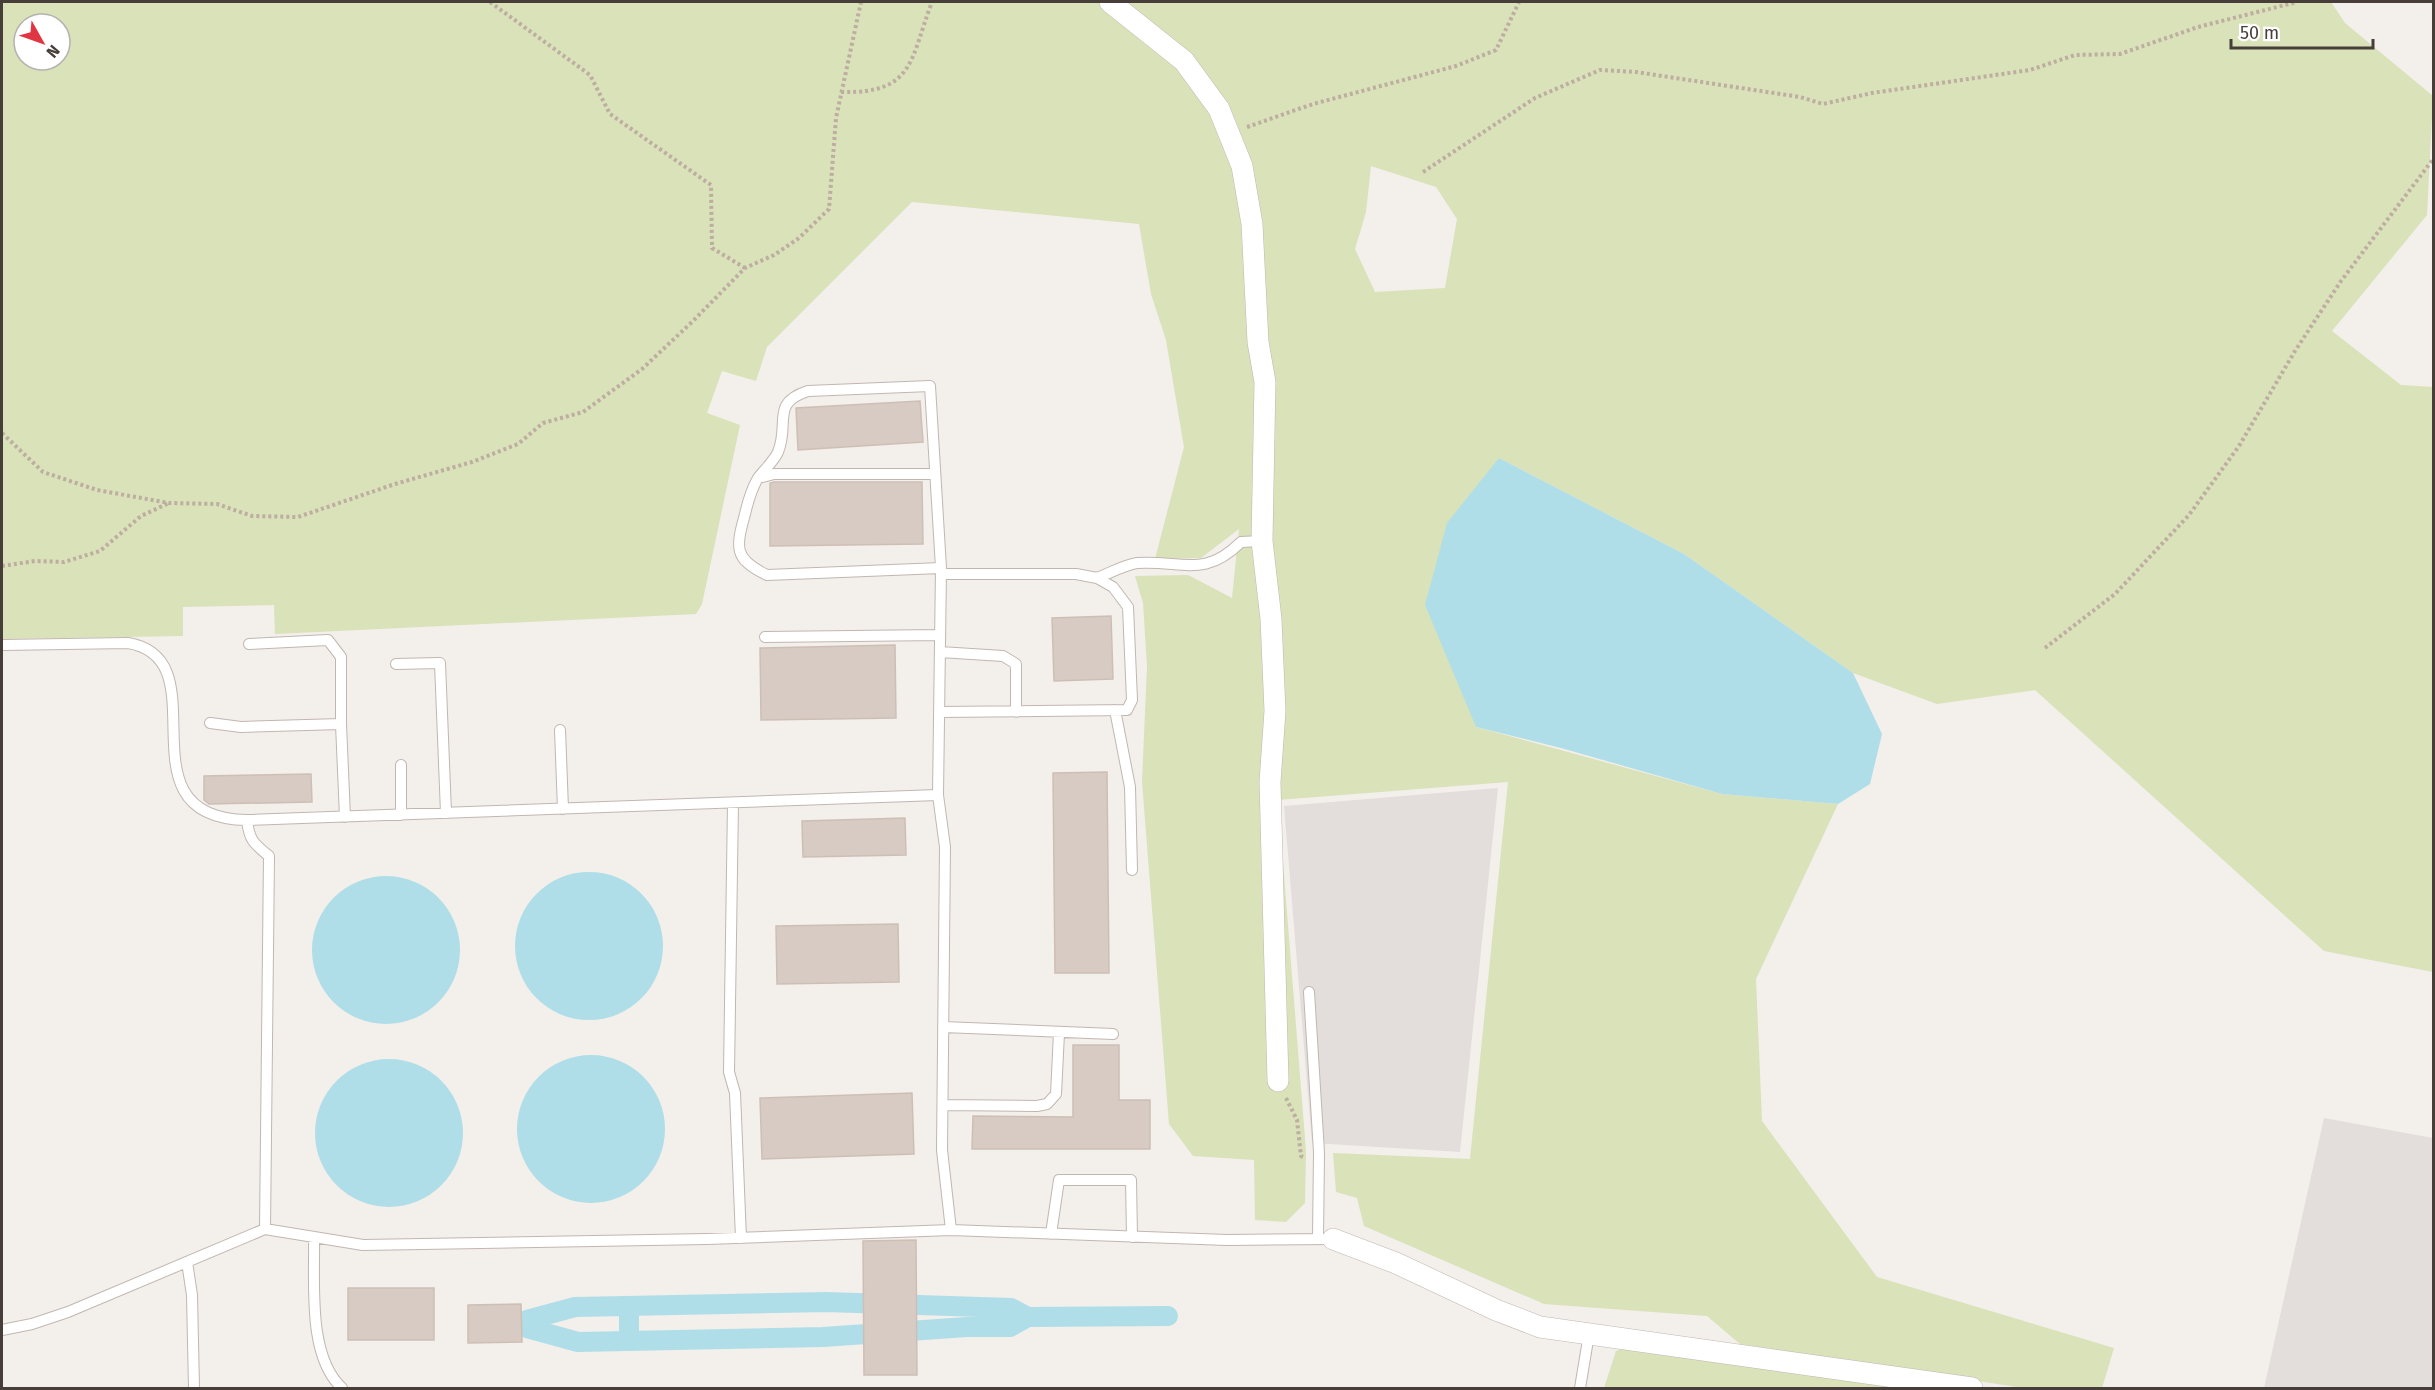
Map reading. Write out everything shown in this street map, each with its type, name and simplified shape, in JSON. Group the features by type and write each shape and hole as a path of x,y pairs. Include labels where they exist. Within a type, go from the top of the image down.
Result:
{"street":[{"path":"1110,2 1184,61 1219,109 1242,165 1251,224 1258,342 1265,382 1262,541 1271,619 1275,711 1270,782 1278,1082"},
{"path":"1325,1239 1396,1263 1496,1310 1540,1327 1972,1389"}],"lane":[{"path":"939,712 1127,710 1132,700 1128,607 1113,587 1098,578 1077,574 941,571 767,575 751,567 742,557 737,542 751,490 777,454 783,435 786,403 794,396 808,392 930,386 941,571 940,635 940,652 939,712 938,795 945,847 942,1150 951,1230"},
{"path":"758,478 774,474 935,474"},
{"path":"1098,578 1135,563 1208,565 1227,556 1241,542 1262,541"},
{"path":"765,637 940,635"},
{"path":"249,644 328,640 341,657 345,817"},
{"path":"2,645 128,643 142,645 154,653 170,679 173,696 175,771 191,800 219,818 247,820 345,817 938,795"},
{"path":"940,652 1004,656 1016,664 1016,712"},
{"path":"396,664 440,663 446,813"},
{"path":"1115,710 1130,787 1132,870"},
{"path":"210,723 241,727 341,724"},
{"path":"560,730 563,809"},
{"path":"400,765 401,815"},
{"path":"733,803 729,1072 735,1093 741,1238"},
{"path":"247,820 249,835 255,844 269,856 265,1229"},
{"path":"2,1330 32,1324 68,1312 265,1229 363,1245 741,1238 951,1230 1227,1240 1325,1239 1318,1166 1309,992"},
{"path":"944,1027 1113,1034"},
{"path":"943,1105 1037,1106 1047,1104 1056,1094 1059,1033"},
{"path":"1051,1234 1059,1180 1131,1180 1132,1237"},
{"path":"314,1237 317,1340 324,1365 342,1389"},
{"path":"187,1262 192,1295 194,1389"},
{"path":"1580,1389 1589,1334"}],"path":[{"path":"490,2 590,75 610,114 711,185 712,248 745,268"},
{"path":"2,433 43,472 97,490 169,503 217,504 252,516 298,517 395,484 472,462 518,444 543,423 583,412 642,369 745,268 774,255 799,238 829,209 836,118 861,2"},
{"path":"841,92 876,90 898,81 909,68 932,2"},
{"path":"1228,133 1313,104 1456,66 1496,50 1519,2"},
{"path":"1423,172 1535,98 1600,70 1636,72 1788,95 1823,104 1872,93 2030,70 2075,55 2120,54 2198,27 2297,2"},
{"path":"2045,648 2115,594 2189,515 2239,446 2295,351 2341,281 2433,158"},
{"path":"2,566 35,561 64,562 100,551 141,516 169,503"},
{"path":"1278,1082 1297,1120 1301,1155 1318,1166"}],"shaded area":[{"path":"1498,788 1460,1152 1312,1143 1284,806"},
{"path":"2324,1118 2433,1138 2433,1388 2264,1388"}],"green space":[{"path":"2,2 2331,2 2345,23 2433,96 2427,215 2332,331 2401,385 2433,387 2433,972 2324,951 2035,690 1937,704 1853,673 1684,554 1499,458 1476,727 1722,794 1838,804 1756,979 1762,1121 1877,1277 2114,1348 2102,1388 2023,1388 1740,1344 1707,1316 1544,1304 1364,1226 1357,1198 1336,1192 1333,1153 1470,1159 1508,782 1278,800 1306,1151 1305,1203 1286,1222 1255,1220 1254,1160 1193,1156 1169,1124 1142,782 1147,666 1143,603 1135,576 1188,575 1232,598 1239,529 1201,558 1155,559 1184,447 1166,340 1151,294 1139,224 912,202 767,347 756,381 722,371 707,413 740,425 702,604 696,614 275,634 274,605 183,607 183,636 2,639","holes":["1371,166 1436,187 1457,219 1445,288 1375,292 1355,249 1366,212"]},
{"path":"1635,1344 1896,1388 1604,1388 1616,1351"}],"water":[{"path":"1499,458 1684,554 1853,673 1882,734 1870,784 1838,804 1722,794 1561,748 1476,727 1425,605 1447,523"},
{"path":"589,872 603,873 617,878 630,884 641,894 651,905 657,918 662,932 662,960 657,974 651,987 641,998 630,1008 617,1014 603,1019 589,1020 575,1019 561,1014 548,1008 537,998 527,987 521,974 516,960 515,946 516,932 521,918 527,905 537,894 548,884 561,878 575,873"},
{"path":"386,876 414,881 427,888 438,898 448,909 455,922 460,950 455,978 448,991 438,1002 427,1012 414,1019 386,1024 358,1019 345,1012 334,1002 324,991 317,978 312,950 317,922 324,909 334,898 345,888 358,881"},
{"path":"591,1055 605,1056 619,1061 632,1067 643,1077 653,1088 659,1101 664,1115 664,1143 659,1157 653,1170 643,1181 632,1191 619,1197 605,1202 591,1203 577,1202 563,1197 550,1191 539,1181 529,1170 523,1157 518,1143 517,1129 518,1115 523,1101 529,1088 539,1077 550,1067 563,1061 577,1056"},
{"path":"389,1059 403,1060 417,1065 430,1071 441,1081 451,1092 457,1105 462,1119 462,1147 457,1161 451,1174 441,1185 430,1195 417,1201 403,1206 389,1207 375,1206 361,1201 348,1195 337,1185 327,1174 321,1161 316,1147 315,1133 316,1119 321,1105 327,1092 337,1081 348,1071 361,1065 375,1060"}],"building":[{"path":"920,401 923,442 798,450 796,408"},
{"path":"922,482 923,544 770,546 770,483"},
{"path":"1111,616 1113,679 1054,681 1052,618"},
{"path":"895,645 896,718 761,720 760,648"},
{"path":"1107,772 1109,973 1055,973 1053,773"},
{"path":"311,774 312,802 209,804 204,800 204,776"},
{"path":"905,818 906,855 803,857 802,821"},
{"path":"898,924 899,982 777,984 776,926"},
{"path":"1073,1045 1119,1045 1119,1100 1150,1100 1150,1149 972,1149 973,1116 1073,1117"},
{"path":"912,1093 914,1154 762,1159 760,1098"},
{"path":"916,1240 917,1375 864,1375 863,1241"},
{"path":"348,1288 434,1288 434,1340 348,1340"},
{"path":"521,1304 522,1342 468,1343 468,1305"}],"waterway":[{"path":"527,1320 575,1307 826,1302 1011,1308 1028,1317"},
{"path":"629,1306 629,1341"},
{"path":"527,1328 578,1342 823,1337 967,1327 1010,1327 1028,1317 1168,1316"}]}
